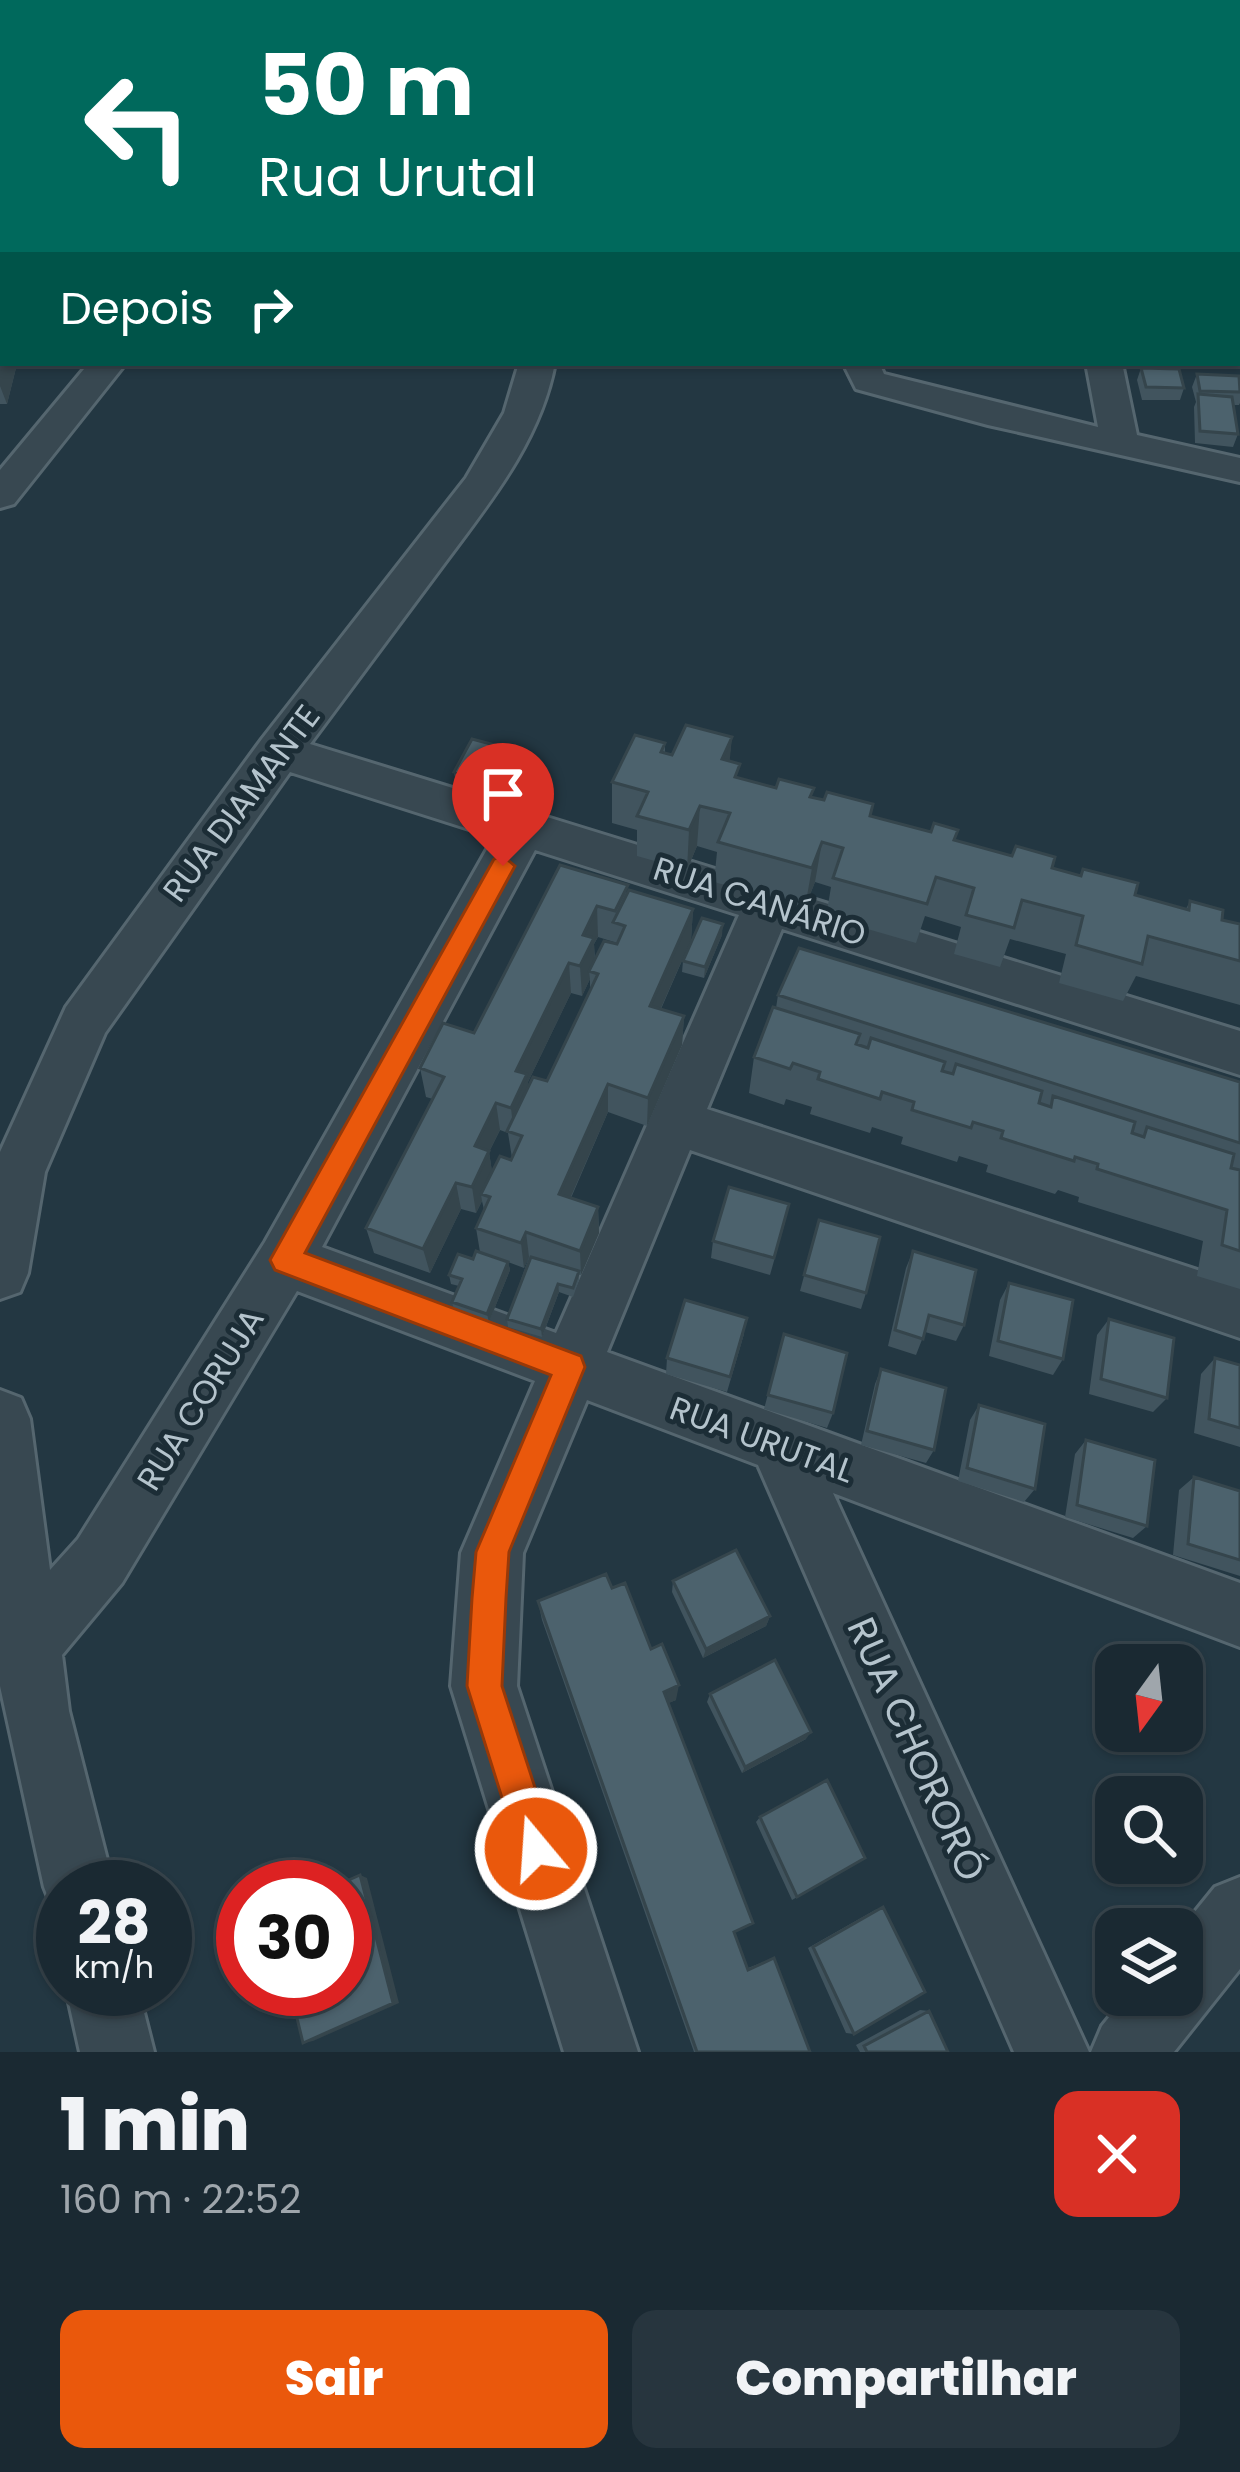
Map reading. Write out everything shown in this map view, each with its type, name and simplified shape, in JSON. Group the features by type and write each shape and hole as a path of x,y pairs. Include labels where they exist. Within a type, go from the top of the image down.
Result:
{"street":[{"path":"0,495 41,451 106,366"},
{"name":"RUA DIAMANTE","path":"0,1273 18,1172 84,1022 278,751 444,540 491,472 512,440 533,391 537,366"},
{"path":"1105,366 1120,443"},
{"path":"865,372 988,414 1240,470"},
{"path":"0,450 41,451"},
{"name":"RUA CANÁRIO","path":"278,751 1240,1053"},
{"name":"RUA CORUJA","path":"29,1643 100,1561 285,1260 524,826"},
{"path":"601,2052 484,1686 492,1552 768,903"},
{"path":"678,1123 1240,1311"},
{"name":"RUA URUTAL","path":"285,1260 1240,1615"},
{"path":"0,1419 36,1712 72,1860"},
{"name":"RUA CHORORÓ","path":"781,1447 1052,2052"},
{"path":"1203,1958 1240,1912"},
{"path":"108,2016 116,2052"},
{"path":"1128,2052 1156,2016"}],"building":[{"path":"1141,368 1179,369 1184,388 1146,387"},
{"path":"1197,374 1239,376 1240,392 1200,391"},
{"path":"1198,394 1232,397 1238,434 1200,431"},
{"path":"686,725 732,737 722,759 740,764 735,777 776,788 779,779 814,788 810,797 824,800 827,792 873,804 870,816 931,832 934,823 958,830 954,840 1012,856 1016,846 1055,857 1052,868 1081,876 1083,869 1138,883 1135,895 1189,910 1190,901 1223,910 1222,920 1240,924 1240,961 1148,936 1142,964 1076,945 1083,916 1022,900 1014,928 966,915 974,888 936,877 927,904 833,878 843,848 822,842 812,868 718,842 730,813 700,806 689,830 637,816 648,792 612,782 635,735 665,743 661,752 672,755"},
{"path":"472,739 521,752 503,785 454,772"},
{"path":"560,865 628,885 615,911 597,906 583,935 594,938 580,966 569,963 516,1071 527,1074 511,1108 496,1103 475,1146 489,1151 472,1187 456,1183 423,1249 366,1228 444,1077 420,1068 443,1023 474,1033"},
{"path":"629,890 693,909 650,1006 684,1016 648,1098 608,1084 559,1194 598,1207 580,1251 526,1232 521,1243 476,1228 490,1197 481,1194 500,1156 511,1160 522,1136 507,1131 533,1077 547,1081 598,974 589,971 604,941 617,944 625,926 613,922"},
{"path":"702,918 723,924 705,967 683,961"},
{"path":"799,948 1240,1082 1240,1143 778,995"},
{"path":"773,1007 860,1034 856,1044 868,1048 871,1038 945,1062 942,1071 953,1074 956,1064 1042,1091 1039,1103 1051,1107 1053,1096 1135,1122 1132,1133 1144,1137 1147,1127 1234,1154 1231,1168 1240,1170 1240,1251 1222,1245 1227,1210 1097,1169 1098,1164 1001,1138 1003,1131 973,1122 971,1128 912,1110 914,1102 882,1092 880,1099 818,1079 820,1072 793,1063 790,1069 754,1057"},
{"path":"729,1187 789,1204 774,1258 713,1241"},
{"path":"819,1220 880,1237 866,1293 804,1275"},
{"path":"476,1251 508,1262 487,1314 452,1302 462,1279 449,1275 458,1254 473,1259"},
{"path":"913,1251 976,1270 964,1325 929,1315 923,1339 895,1330"},
{"path":"531,1257 579,1271 573,1288 558,1284 541,1329 507,1319"},
{"path":"1009,1283 1073,1300 1063,1359 998,1341"},
{"path":"685,1300 747,1318 730,1377 667,1358"},
{"path":"1109,1319 1174,1338 1167,1398 1101,1379"},
{"path":"784,1334 847,1353 833,1413 768,1395"},
{"path":"1215,1358 1240,1365 1240,1428 1209,1419"},
{"path":"881,1369 946,1388 934,1450 867,1431"},
{"path":"979,1405 1045,1424 1035,1489 967,1468"},
{"path":"1086,1440 1155,1460 1147,1526 1077,1505"},
{"path":"1194,1477 1240,1491 1240,1560 1188,1544"},
{"path":"736,1550 770,1616 706,1649 673,1581"},
{"path":"606,1574 612,1588 625,1583 651,1649 662,1644 679,1685 664,1692 753,1923 734,1932 748,1970 774,1958 810,2052 697,2052 538,1601"},
{"path":"775,1660 811,1732 745,1767 710,1694"},
{"path":"827,1780 865,1858 797,1897 760,1817"},
{"path":"883,1907 925,1992 854,2034 813,1947"},
{"path":"372,1922 393,2003 372,2012"},
{"path":"929,2011 948,2052 867,2052 864,2046"},
{"path":"296,2016 364,2016 303,2043"}],"route":[{"path":"503,866 285,1260 570,1367 492,1552 484,1686 536,1849"}]}
